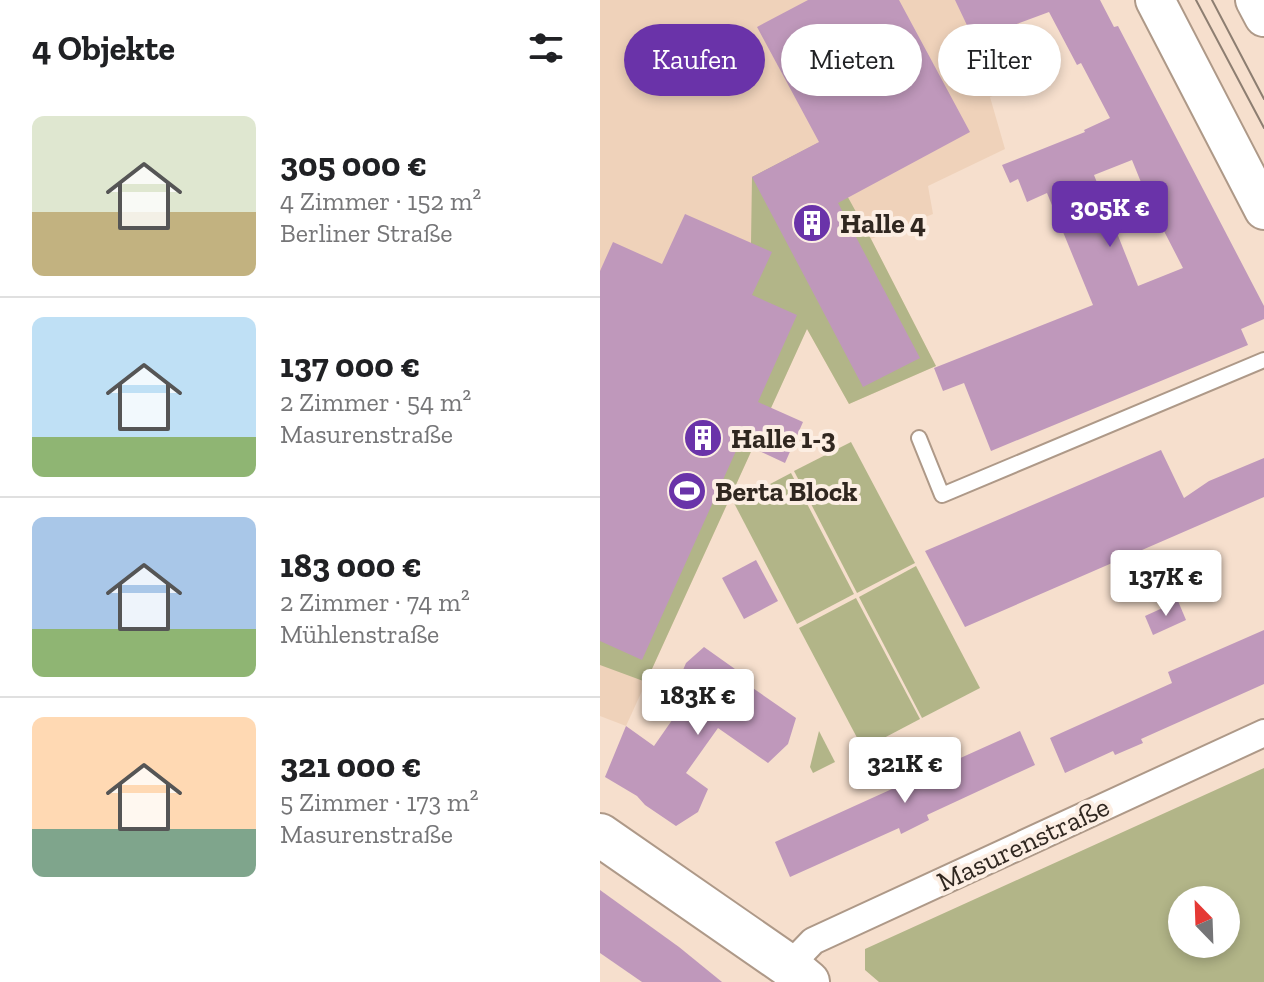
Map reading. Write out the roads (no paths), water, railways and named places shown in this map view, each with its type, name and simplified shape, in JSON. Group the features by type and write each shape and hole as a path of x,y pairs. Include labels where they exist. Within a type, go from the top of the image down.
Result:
{"main road":[{"path":"1155,0 1264,210"},
{"path":"1255,0 1264,17"},
{"path":"600,835 798,974"}],"street":[{"name":"Masurenstraße","path":"798,974 813,941 1264,733"}],"lane":[{"path":"919,438 942,495 1264,360"}],"tram line":[{"path":"1196,0 1264,128"},
{"path":"1212,0 1264,99"}],"place":[{"name":"Halle 4","path":"812,223"},
{"name":"Halle 1-3","path":"703,438"},
{"name":"Berta Block","path":"687,491"}]}
